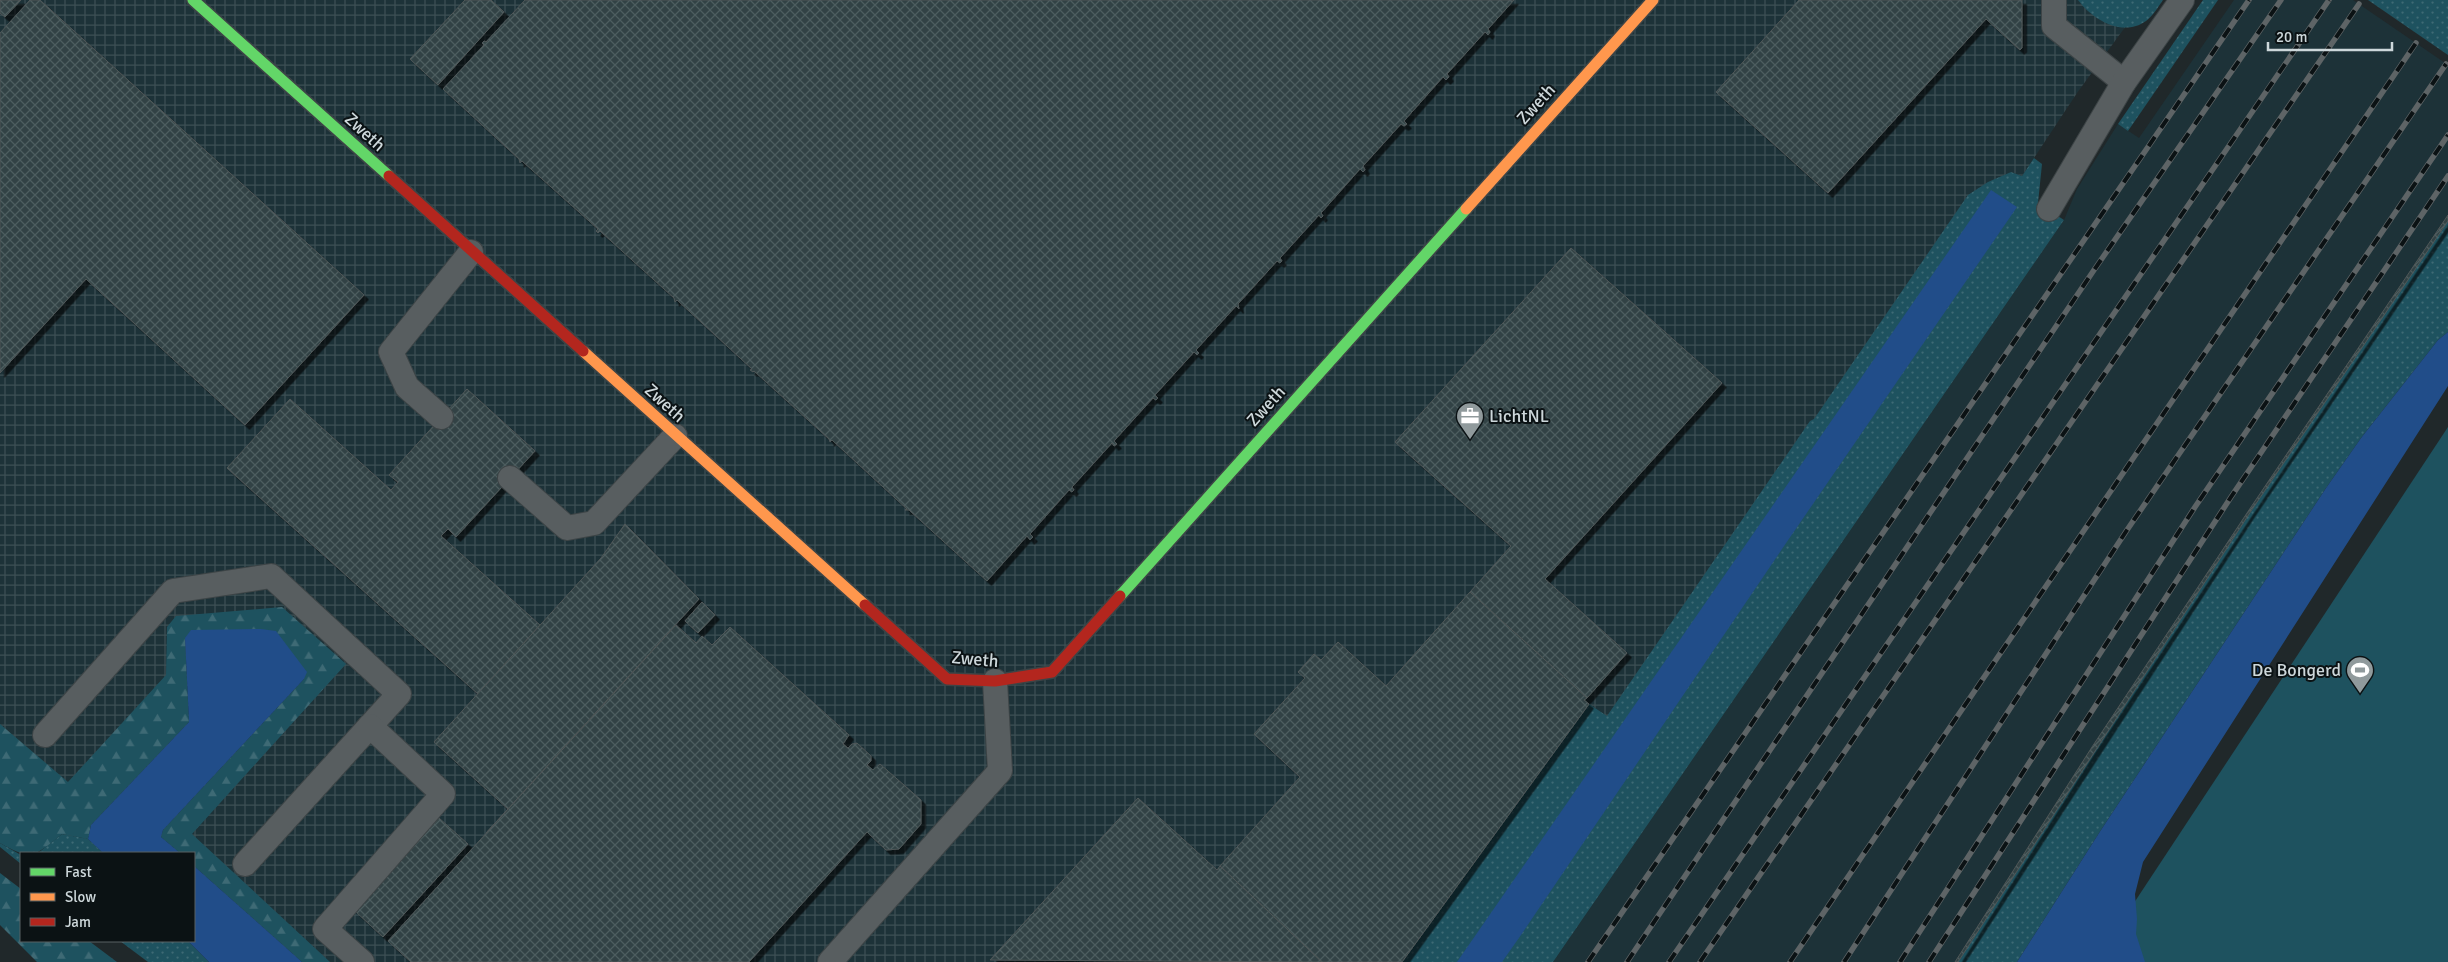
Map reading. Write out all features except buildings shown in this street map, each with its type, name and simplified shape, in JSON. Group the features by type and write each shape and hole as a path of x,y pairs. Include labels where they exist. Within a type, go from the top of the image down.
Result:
{"street":[{"name":"Zweth","path":"193,0 675,436 947,678 995,682 1052,672 1653,0"}],"lane":[{"path":"2054,0 2054,26 2124,82"},
{"path":"2049,209 2124,82 2182,0"},
{"path":"441,417 407,387 391,352 471,252"},
{"path":"510,478 568,528 594,523 675,436"},
{"path":"45,736 173,592 271,576 399,694 245,864"},
{"path":"830,962 1000,771 995,682"},
{"path":"362,962 325,929 443,794 370,726"}],"shaded area":[{"path":"0,0 2142,0 2142,4 2077,93 2022,176 2011,172 1984,185 1609,718 1589,704 1402,962 216,962 195,942 195,852 84,852 0,777"},
{"path":"2234,0 2353,0 2448,65 2448,215 2092,747 1955,962 1553,962 2064,220 2077,189 2118,124 2139,138"}],"green space":[{"path":"2078,0 2163,0 2146,21 2137,26 2127,28 2108,24 2099,19 2091,14"},
{"path":"2203,0 2218,0 2128,131 2118,124"},
{"path":"2368,0 2448,0 2448,55"},
{"path":"2034,158 2042,164 2038,203 2064,220 1553,962 1402,962 1589,704 1607,716 1968,195 1988,182 2011,172 2022,176"},
{"path":"2448,220 2448,332 2438,340 2361,438 2326,488 2099,833 2017,962 1958,962 2251,511"},
{"name":"De Bongerd","path":"2448,427 2448,962 2095,962"},
{"path":"282,607 346,664 192,834 330,962 302,962 195,867 195,852 179,852 161,837 163,830 304,679 185,638 189,722 91,825 88,839 62,834 39,852 20,852 0,843 0,724 68,782 166,675 167,627 176,616"},
{"path":"62,834 88,839 102,852 39,852"},
{"path":"0,843 20,854 20,863 0,847"},
{"path":"0,873 20,888 20,942 90,942 117,962 37,962 0,925"},
{"path":"121,942 189,942 209,962 148,962"}],"water":[{"path":"1991,190 2017,207 1782,549 1521,935 1502,962 1457,962"},
{"path":"2448,332 2448,386 2143,862 2135,894 2136,934 2145,962 2017,962 2099,833 2326,488 2361,438 2438,340"},
{"path":"261,629 276,631 307,672 304,679 163,830 161,837 179,852 102,852 88,839 91,825 189,722 185,638 191,630"},
{"path":"195,867 302,962 209,962 189,942 195,942"}],"railway":[{"path":"1588,962 2249,0"},
{"path":"1627,962 2094,270 2281,0"},
{"path":"1669,962 2329,0"},
{"path":"1700,962 2359,4"},
{"path":"1790,962 2416,43"},
{"path":"1844,962 2127,530 2446,64"},
{"path":"1900,962 2195,507 2448,135"},
{"path":"1929,962 2231,497 2448,176"}],"traffic: fast":[{"path":"193,0 389,176"},
{"path":"1120,596 1466,209"}],"traffic: slow":[{"path":"1466,209 1653,0"},
{"path":"583,351 865,605"}],"traffic: jam":[{"path":"389,176 583,351"},
{"path":"865,605 947,679 995,681 1052,672 1120,596"}],"place":[{"name":"LichtNL","path":"1470,440"},
{"name":"De Bongerd","path":"2360,694"}]}
